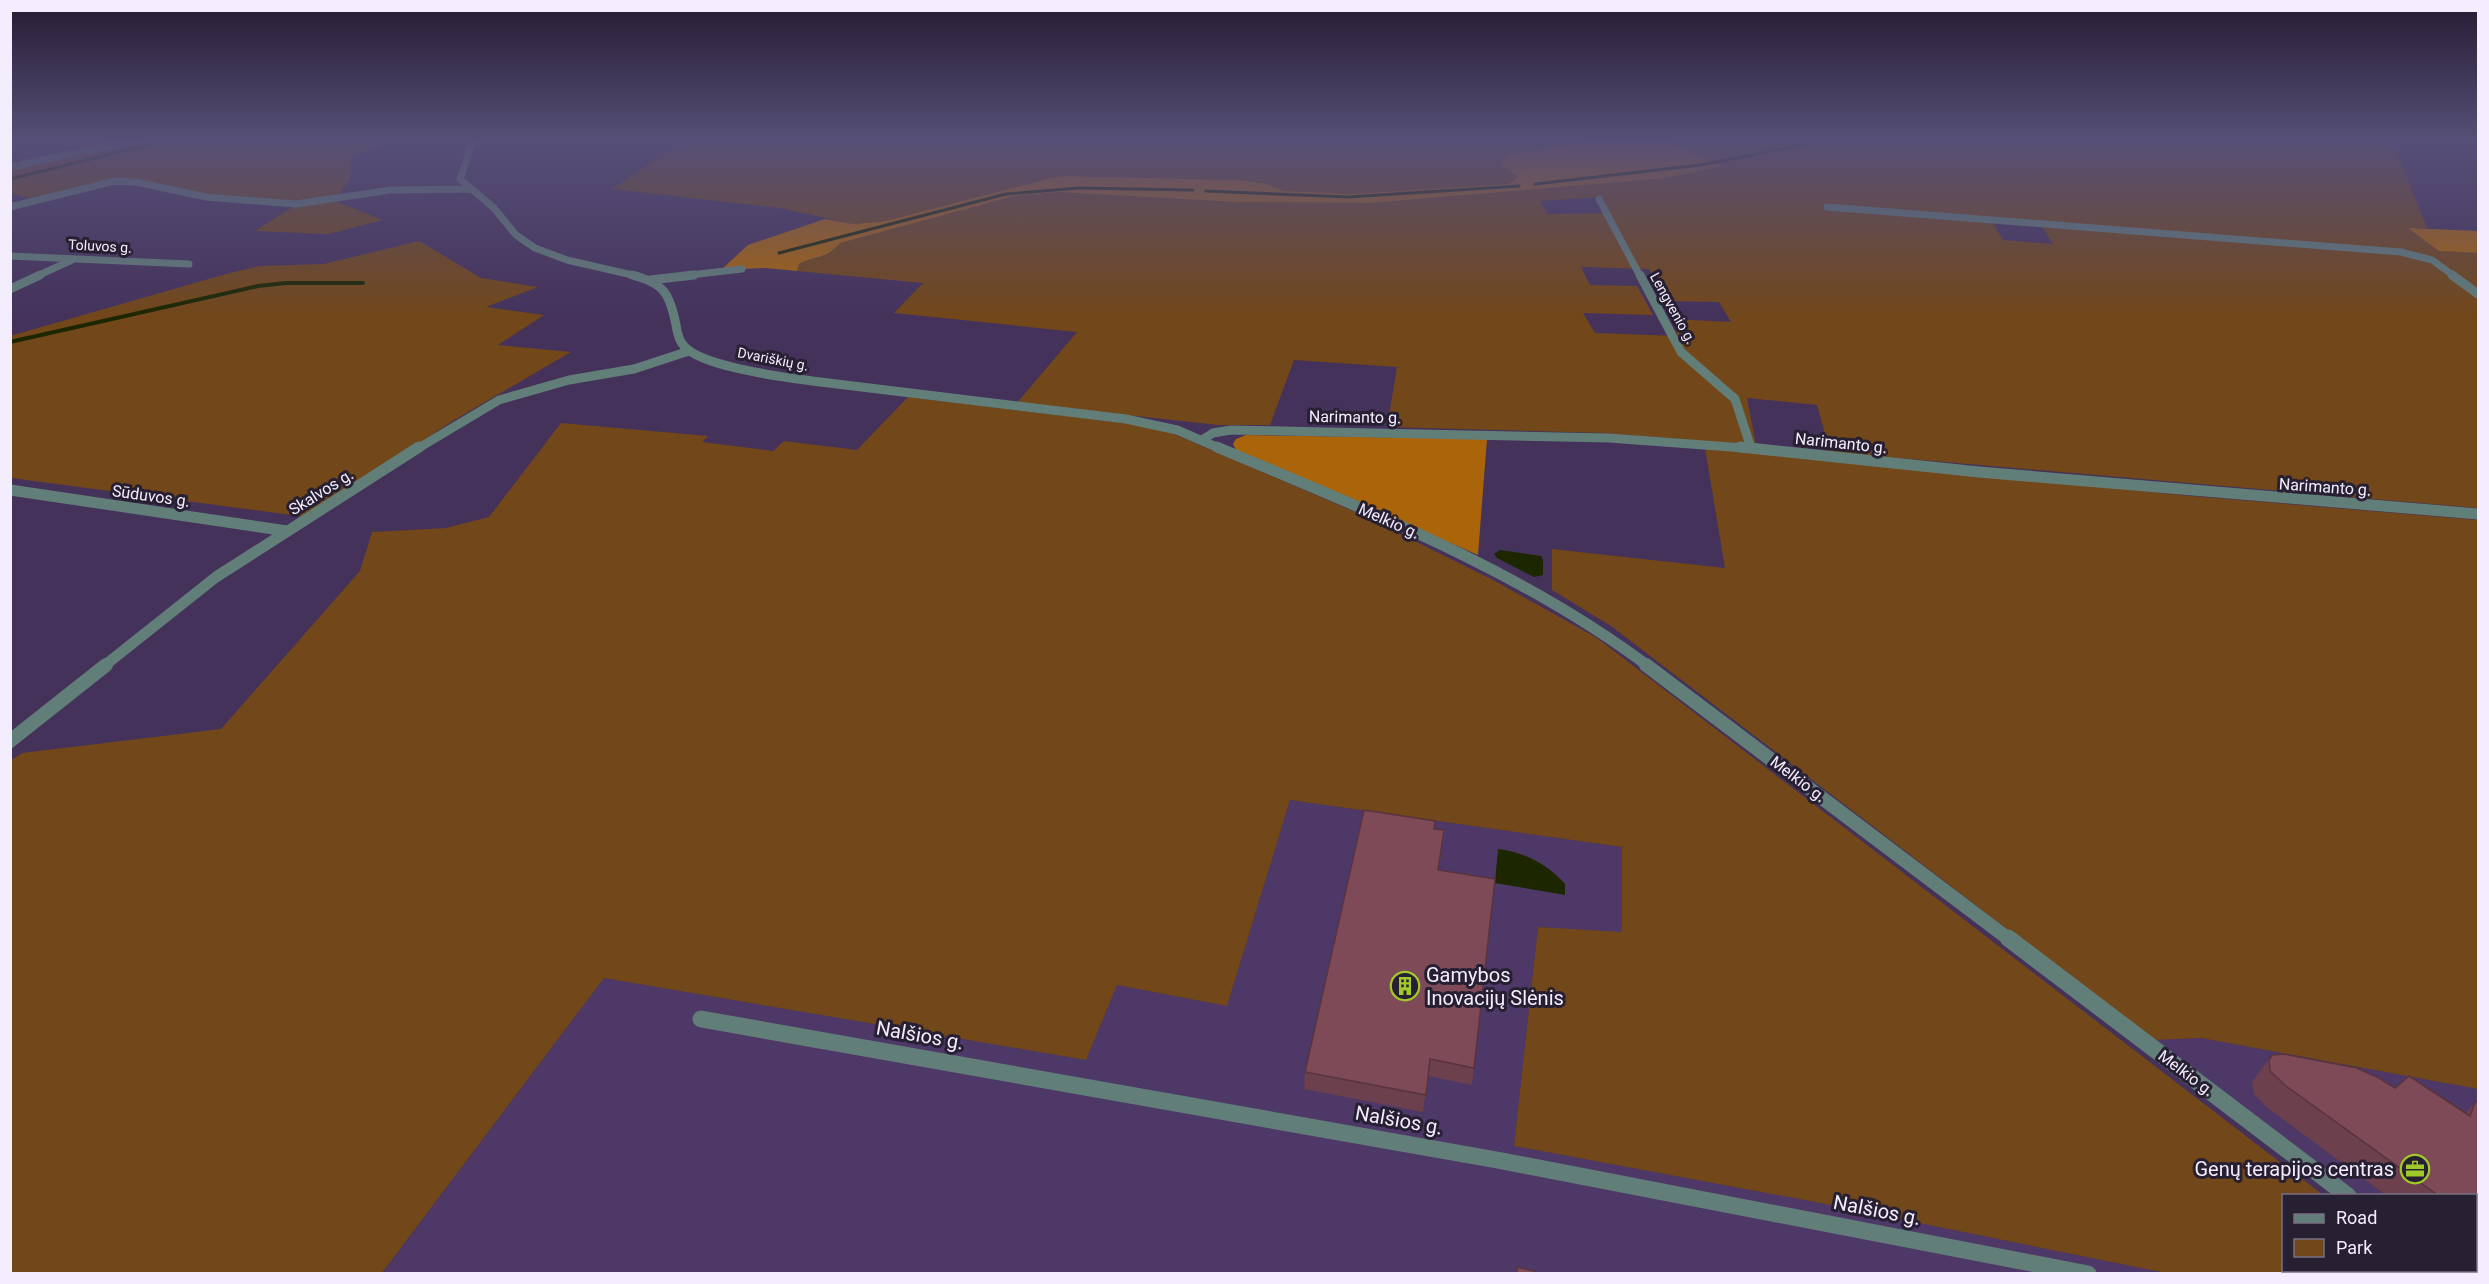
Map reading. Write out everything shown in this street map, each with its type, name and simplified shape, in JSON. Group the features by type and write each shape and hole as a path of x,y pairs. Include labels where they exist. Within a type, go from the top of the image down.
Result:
{"street":[{"path":"10,207 43,199"},
{"path":"230,199 290,204 340,199"},
{"path":"482,199 495,209 508,229 533,247 560,257 649,280 659,285 672,298 677,332 689,351"},
{"name":"Lengvenio g.","path":"1599,199 1681,352 1735,399 1751,448"},
{"path":"1827,207 2401,252 2420,255 2432,260 2478,294"},
{"name":"Toluvos g.","path":"10,256 189,264"},
{"path":"10,289 74,259"},
{"path":"649,280 742,269"},
{"name":"Dvariškių g.","path":"689,351 719,362 793,378 1142,421 1177,430 1202,440"},
{"name":"Skalvos g.","path":"10,741 209,582 454,424 499,400 569,380 634,369 689,351"},
{"name":"Narimanto g.","path":"1202,440 1220,431 1231,430 1560,435 1751,448 1979,472 2478,514"},
{"name":"Melkio g.","path":"1202,440 1417,533 1573,613 1627,650 2345,1194"},
{"name":"Sūduvos g.","path":"10,490 287,531"},
{"name":"Nalšios g.","path":"700,1019 1497,1160 2088,1274"}],"shaded area":[{"path":"971,199 1004,199 840,243 825,255 799,264 797,271 766,268 721,270 748,245 825,219 853,224 886,221"},
{"path":"1181,199 1419,199 1370,203 1236,202"},
{"path":"2408,228 2478,231 2478,253 2439,251"},
{"path":"1246,435 1487,439 1478,555 1236,450 1233,444 1236,439"},
{"path":"1500,550 1541,556 1543,575 1534,577 1497,558 1494,554"},
{"path":"1290,800 1622,847 1622,933 1538,927 1514,1146 1815,1202 2166,1273 382,1274 604,978 1086,1060 1117,985 1227,1006"},
{"path":"1498,849 1526,856 1543,865 1565,884 1565,895 1495,883"},
{"path":"2201,1038 2478,1089 2478,1273 2461,1272 2477,1272 2477,1194 2358,1194 2152,1040"}],"green space":[{"path":"248,199 336,199 335,201 383,220 328,234 255,231 299,203"},
{"path":"700,199 971,199 886,221 853,224 780,208"},
{"path":"1004,199 1181,199 1236,202 1370,203 1419,199 1572,199 1541,201 1547,214 1610,213 1602,199 2415,199 2427,228 2410,228 2439,251 2478,253 2478,508 1830,452 1817,405 1747,398 1756,445 1603,433 1387,427 1397,367 1294,360 1270,425 1218,425 1017,403 1077,332 894,313 923,283 797,271 799,264 825,255 840,243","holes":["1990,219 2039,222 2053,244 2003,240","1581,267 1649,269 1665,301 1719,302 1731,322 1672,319 1678,336 1595,333 1583,313 1653,315 1637,286 1590,285"]},
{"path":"419,241 481,278 538,287 486,307 544,315 498,345 571,352 451,422 307,517 11,478 10,336 233,272 260,266 324,264"},
{"path":"908,397 1133,424 1167,431 1360,514 1493,580 1597,638 2322,1194 2282,1194 2282,1272 2424,1273 2166,1273 1815,1202 1514,1146 1538,927 1622,932 1622,847 1290,800 1227,1006 1117,985 1086,1060 604,978 382,1273 11,1273 10,761 22,753 221,729 360,571 372,532 446,528 489,517 561,423 708,436 702,442 773,451 784,441 857,450"},
{"path":"1705,448 2191,496 2478,520 2478,1089 2201,1038 2152,1040 1611,626 1552,590 1552,549 1725,568"}],"building":[{"name":"Gamybos Inovacijų Slėnis","path":"1364,810 1435,821 1434,829 1444,830 1438,870 1495,879 1474,1068 1430,1059 1426,1095 1305,1072"},
{"name":"Genų terapijos centras","path":"2284,1054 2357,1068 2395,1088 2409,1076 2470,1116 2478,1101 2478,1223 2477,1194 2436,1194 2286,1086 2270,1071 2269,1060 2272,1055"},
{"path":"1517,1267 1545,1274 1517,1274"}],"waterway":[{"path":"779,253 987,199"},
{"path":"10,342 258,286 286,283 363,283"}],"place":[{"name":"Gamybos Inovacijų Slėnis","path":"1405,986"},
{"name":"Genų terapijos centras","path":"2415,1169"}]}
